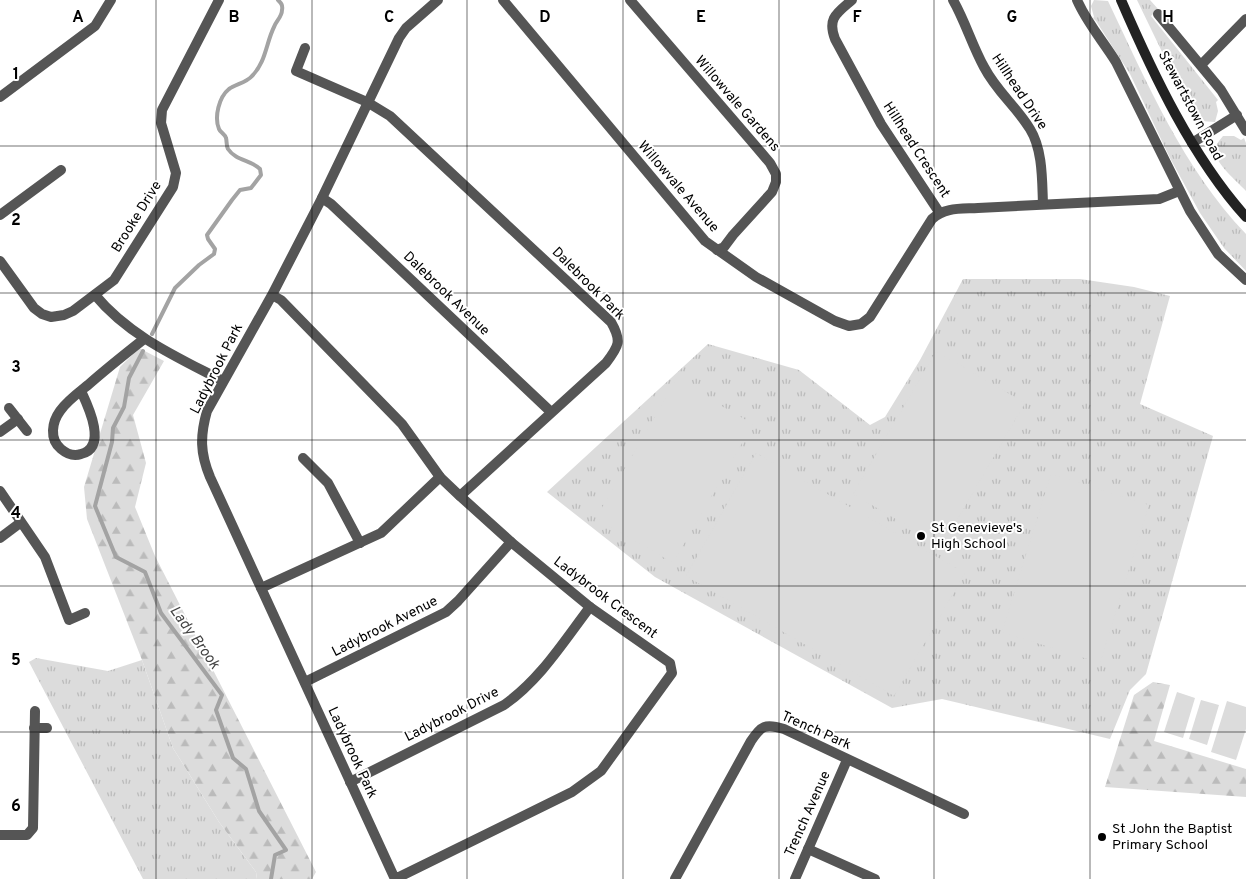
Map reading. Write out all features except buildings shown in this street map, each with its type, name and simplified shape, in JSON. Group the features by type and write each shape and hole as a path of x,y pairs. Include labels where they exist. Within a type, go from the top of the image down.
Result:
{"main road":[{"name":"Stewartstown Road","path":"1121,0 1167,97 1192,144 1204,164 1246,218"}],"street":[{"path":"0,97 95,26 111,0"},
{"name":"Brooke Drive","path":"0,261 34,308 42,314 51,316 64,315 73,311 114,280 173,187 176,173 161,123 162,110 219,0"},
{"name":"Ladybrook Park","path":"395,879 204,462 202,428 207,411 272,295 322,198 399,38 406,28 438,0"},
{"name":"Willowvale Avenue","path":"504,0 705,241 756,277 835,321 849,326 862,324 870,317 932,219 939,212"},
{"name":"Willowvale Gardens","path":"630,0 770,163 776,174 776,182 772,192 732,235 724,247 717,250"},
{"name":"Hillhead Crescent","path":"852,0 834,16 831,29 835,39 881,124 939,212 949,209 1159,199 1179,191"},
{"name":"Hillhead Drive","path":"953,0 962,15 983,66 992,81 1031,130 1039,159 1043,204"},
{"path":"1077,0 1084,17 1116,62 1179,191 1218,254 1246,280"},
{"path":"1158,14 1202,65 1246,131"},
{"path":"1202,65 1246,19"},
{"name":"Dalebrook Park","path":"305,48 296,72 367,102 390,116 415,137 611,322 618,334 616,350 606,363 460,496"},
{"path":"1192,144 1237,115"},
{"path":"0,215 61,170"},
{"name":"Dalebrook Avenue","path":"322,198 332,204 551,412"},
{"path":"95,295 105,307 144,339 223,382"},
{"name":"Ladybrook Crescent","path":"272,295 281,300 402,424 440,477 460,496 511,542 590,607 670,664 672,673 601,771 572,792 395,879"},
{"path":"80,391 92,415 94,436 92,446 84,454 73,456 58,446 53,437 53,426 59,412 80,391 144,339"},
{"path":"9,408 27,431"},
{"path":"0,432 18,419"},
{"path":"303,458 328,483 360,543"},
{"path":"261,588 381,533 440,477"},
{"path":"0,491 45,558 69,620 85,613"},
{"path":"0,538 20,522"},
{"name":"Ladybrook Avenue","path":"305,682 446,612 511,542"},
{"name":"Ladybrook Drive","path":"350,782 504,705 520,694 535,679 590,607"},
{"path":"0,835 27,835 33,828 35,711"},
{"name":"Trench Park","path":"676,879 751,741 762,727 770,726 784,729 964,814"},
{"path":"34,728 47,728"},
{"name":"Trench Avenue","path":"795,879 847,760"},
{"path":"808,849 875,879"}],"green space":[{"path":"1094,0 1108,1 1152,93 1185,153 1203,181 1246,234 1246,271 1224,248 1200,213 1170,158 1130,74 1093,18 1091,6"},
{"path":"1137,0 1150,0 1158,9 1151,16 1218,100 1216,102 1218,111 1215,122 1201,121 1193,116"},
{"path":"1223,136 1234,136 1241,140 1244,138 1246,143 1246,191 1222,166 1216,155 1215,150"},
{"name":"St Genevieve's High School","path":"963,279 1080,279 1134,287 1170,296 1140,404 1213,436 1146,674 1130,690 1110,739 942,699 892,708 655,577 547,492 708,344 799,370 870,425 885,417 920,360"},
{"path":"139,348 164,361 133,415 146,463 135,507 155,556 316,872 312,879 257,879 256,872 219,822 173,748 142,660 87,519 84,487 120,367"},
{"path":"936,351 1025,403 942,546 853,494"},
{"path":"676,380 753,424 673,563 596,518"},
{"path":"756,453 965,573 894,696 686,576"},
{"path":"1051,474 1149,505 1100,663 1002,632"},
{"path":"36,658 108,671 142,660 173,748 219,822 256,872 257,879 143,879 29,662"},
{"path":"1153,682 1170,685 1154,741 1246,769 1246,797 1105,787 1134,695"},
{"path":"1177,692 1195,698 1183,738 1164,732"},
{"path":"1201,700 1219,705 1207,745 1189,739"},
{"path":"1227,701 1246,707 1246,729 1236,760 1211,752"}],"waterway":[{"name":"Lady Brook","path":"152,334 175,288 199,265 214,254 215,249 207,235 240,190 251,188 261,175 260,169 235,156 228,149 226,139 219,129 217,113 225,93 232,87 250,78 257,71 271,33 282,12 282,5 278,0"},
{"name":"Lady Brook","path":"143,351 129,378 124,407 113,428 112,442 95,506 116,557 145,572 161,613 222,695 216,710 233,758 246,769 259,811 286,850 275,855 271,879"}],"place":[{"name":"St Genevieve's High School","path":"921,536"},
{"name":"St John the Baptist Primary School","path":"1102,837"}]}
